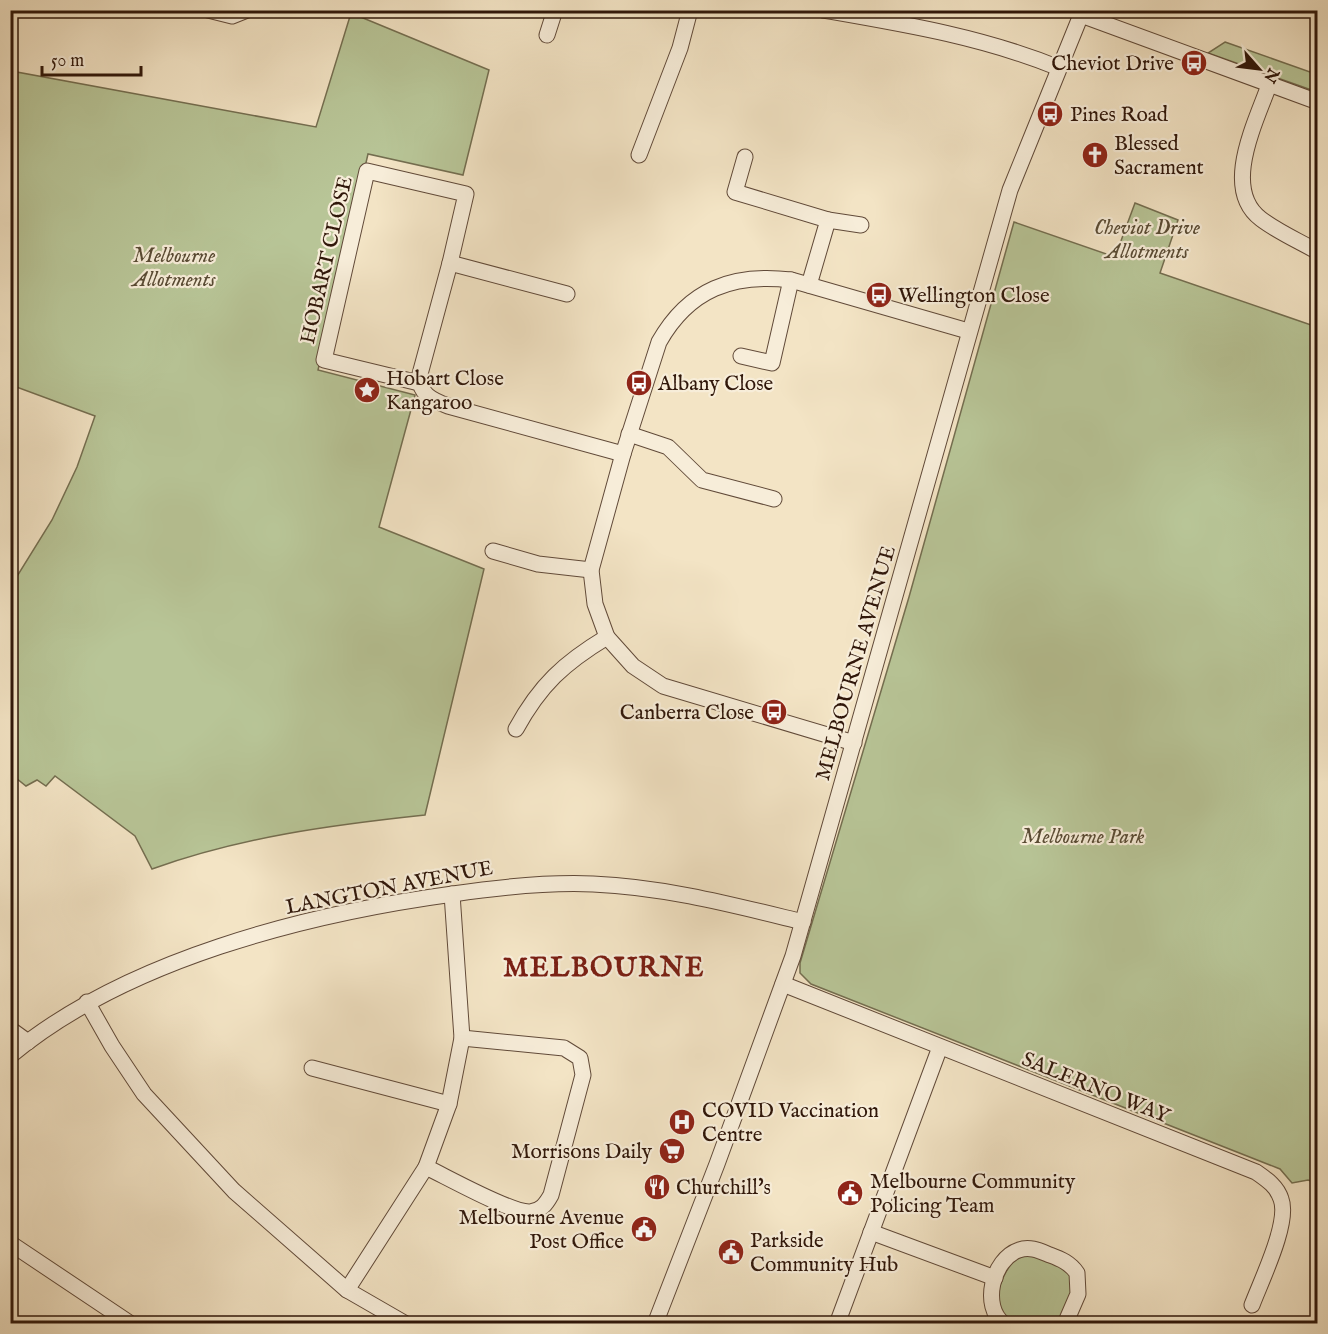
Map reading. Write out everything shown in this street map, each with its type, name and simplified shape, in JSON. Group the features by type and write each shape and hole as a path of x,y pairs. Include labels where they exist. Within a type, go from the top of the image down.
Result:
{"street":[{"path":"208,10 232,16 247,10"},
{"path":"547,35 555,10"},
{"path":"639,155 680,48 690,10"},
{"path":"823,10 976,39 1016,51 1059,68"},
{"path":"1082,13 1317,102"},
{"name":"MELBOURNE AVENUE","path":"655,1323 717,1164 783,984 803,922 968,330 1010,190 1082,13"},
{"path":"1269,85 1242,165 1241,184 1251,209 1259,219 1317,252"},
{"path":"745,156 735,192 828,220 861,225"},
{"name":"HOBART CLOSE","path":"367,171 466,194 419,383 324,360 367,171"},
{"path":"809,285 828,220"},
{"path":"450,263 567,294"},
{"path":"854,743 663,686 633,666 607,638 595,604 591,570 623,454 659,342 668,327 686,306 715,288 740,279 766,277 791,280 968,330"},
{"path":"741,356 772,363 791,280"},
{"path":"419,383 422,391 437,402 623,454"},
{"path":"629,434 668,447 702,480 774,499"},
{"path":"494,551 538,564 591,570"},
{"path":"516,729 528,707 558,670 574,657 607,638"},
{"name":"LANGTON AVENUE","path":"10,1056 54,1021 87,1002 155,970 289,927 374,907 506,885 627,886 701,898 803,922"},
{"path":"347,1290 426,1167 449,1104 462,1038 452,894"},
{"name":"SALERNO WAY","path":"783,984 1256,1172 1272,1184 1282,1199 1281,1223 1252,1305"},
{"path":"87,1002 112,1046 144,1094 234,1191 347,1290 406,1323"},
{"path":"10,1029 28,1042"},
{"path":"426,1167 518,1210 528,1212 545,1204 554,1184 583,1075 580,1058 564,1048 462,1038"},
{"path":"837,1323 940,1047"},
{"path":"312,1068 449,1104"},
{"path":"872,1232 995,1278"},
{"path":"10,1243 131,1323"},
{"path":"1005,1323 992,1309 990,1300 995,1278 1010,1254 1027,1248 1036,1249 1073,1266 1079,1284 1078,1294 1065,1323"}],"green space":[{"name":"Melbourne Allotments","path":"351,13 489,70 463,175 368,154 318,370 415,395 379,527 484,569 425,815 355,823 253,840 152,869 135,836 55,776 46,786 37,780 26,786 11,774 11,586 52,520 77,467 95,416 11,385 11,71 316,127"},
{"path":"1225,42 1313,73 1317,92 1208,53"},
{"name":"Melbourne Park","path":"1135,203 1178,220 1160,273 1317,327 1317,1183 1308,1180 1292,1183 1280,1169 811,984 800,973 800,963 909,597 1014,222 1115,257"},
{"path":"1034,1254 1069,1271 1074,1286 1059,1323 1016,1323 1006,1318 1000,1311 998,1293 1005,1273 1017,1257"}],"place":[{"name":"Cheviot Drive","path":"1194,63"},
{"name":"Pines Road","path":"1050,114"},
{"name":"Blessed Sacrament","path":"1095,155"},
{"name":"Wellington Close","path":"879,295"},
{"name":"Albany Close","path":"639,383"},
{"name":"Hobart Close Kangaroo","path":"367,390"},
{"name":"Canberra Close","path":"774,712"},
{"name":"COVID Vaccination Centre","path":"682,1122"},
{"name":"Morrisons Daily","path":"672,1151"},
{"name":"Churchill's","path":"657,1187"},
{"name":"Melbourne Community Policing Team","path":"850,1193"},
{"name":"Melbourne Avenue Post Office","path":"644,1229"},
{"name":"Parkside Community Hub","path":"731,1252"}],"district":[{"name":"MELBOURNE","path":"604,967"}],"park label":[{"name":"Cheviot Drive Allotments","path":"1147,239"}]}
